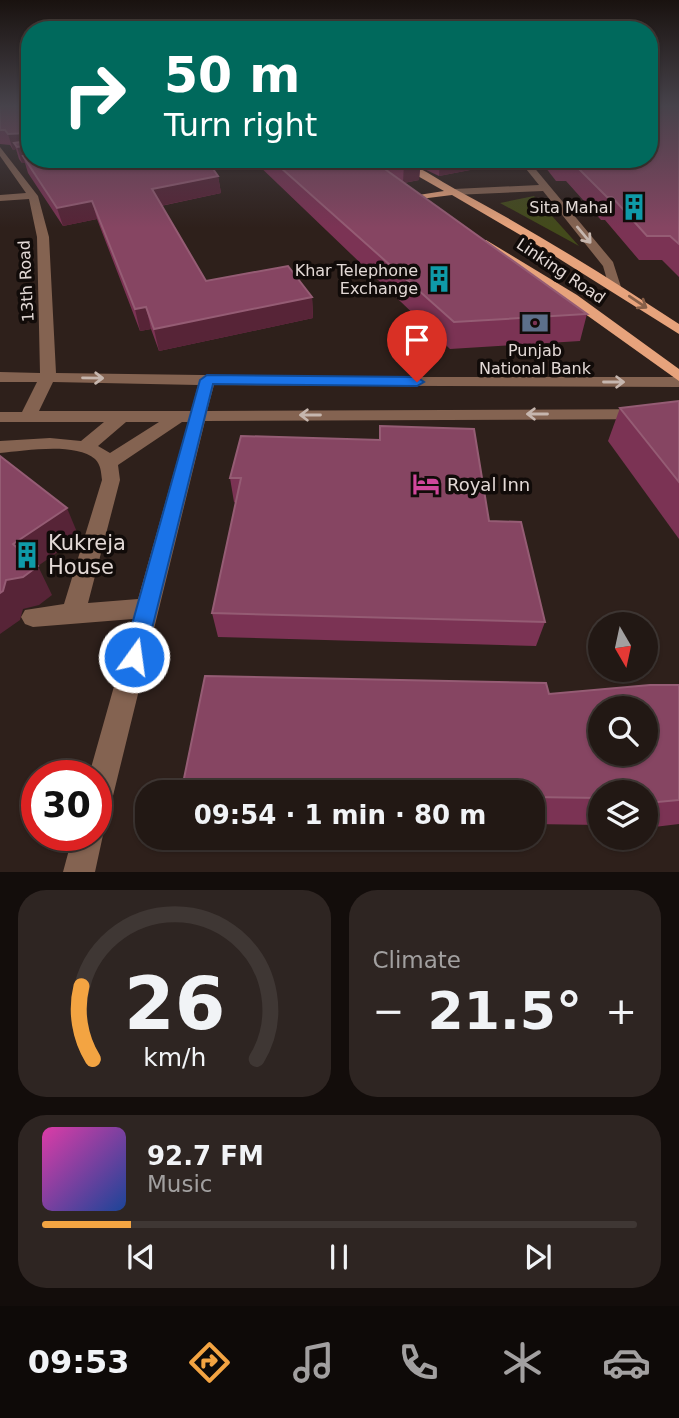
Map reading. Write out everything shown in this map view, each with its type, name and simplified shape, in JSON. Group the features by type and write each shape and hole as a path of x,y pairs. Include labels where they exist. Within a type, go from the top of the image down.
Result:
{"main road":[{"name":"Linking Road","path":"409,168 615,287 679,330"},
{"path":"437,212 410,195 454,192"},
{"name":"Linking Road","path":"470,233 572,298 679,376"}],"street":[{"name":"13th Road","path":"6,154 20,169 33,196 43,237 48,377 27,417"},
{"path":"529,168 609,265 615,287"},
{"path":"454,192 544,188"},
{"path":"0,198 33,196"},
{"path":"0,377 679,382"},
{"path":"107,760 147,608 188,416 207,380"},
{"path":"0,417 679,414"},
{"path":"86,446 121,416"},
{"path":"110,462 188,416"},
{"path":"0,447 86,446 102,453 110,462 111,480 73,614"},
{"path":"33,617 147,608"},
{"path":"79,872 84,851"}],"green space":[{"path":"534,196 579,246 500,203"}],"building":[{"path":"658,147 679,147 679,244 670,236 647,236 612,197 607,197 578,168 658,168"},
{"path":"31,168 212,168 218,176 152,189 206,281 288,266 312,297 154,329 146,307 135,309 92,201 57,208"},
{"path":"281,168 383,168 587,314 454,322"},
{"path":"679,401 679,482 620,408"},
{"path":"380,426 474,429 489,521 521,522 545,622 212,613 241,478 230,478 241,436 380,440"},
{"path":"0,456 67,508 13,544 38,566 23,577 6,580 0,593"},
{"path":"205,676 546,683 549,694 679,685 679,800 658,802 658,780 588,780 588,798 545,797 545,780 184,780"}],"place":[{"name":"Sita Mahal","path":"634,207"},
{"name":"Khar Telephone Exchange","path":"439,279"},
{"name":"Punjab National Bank","path":"535,323"},
{"name":"Royal Inn","path":"426,484"},
{"name":"Kukreja House","path":"27,555"}],"route":[{"path":"134,657 207,380 417,382"}]}
